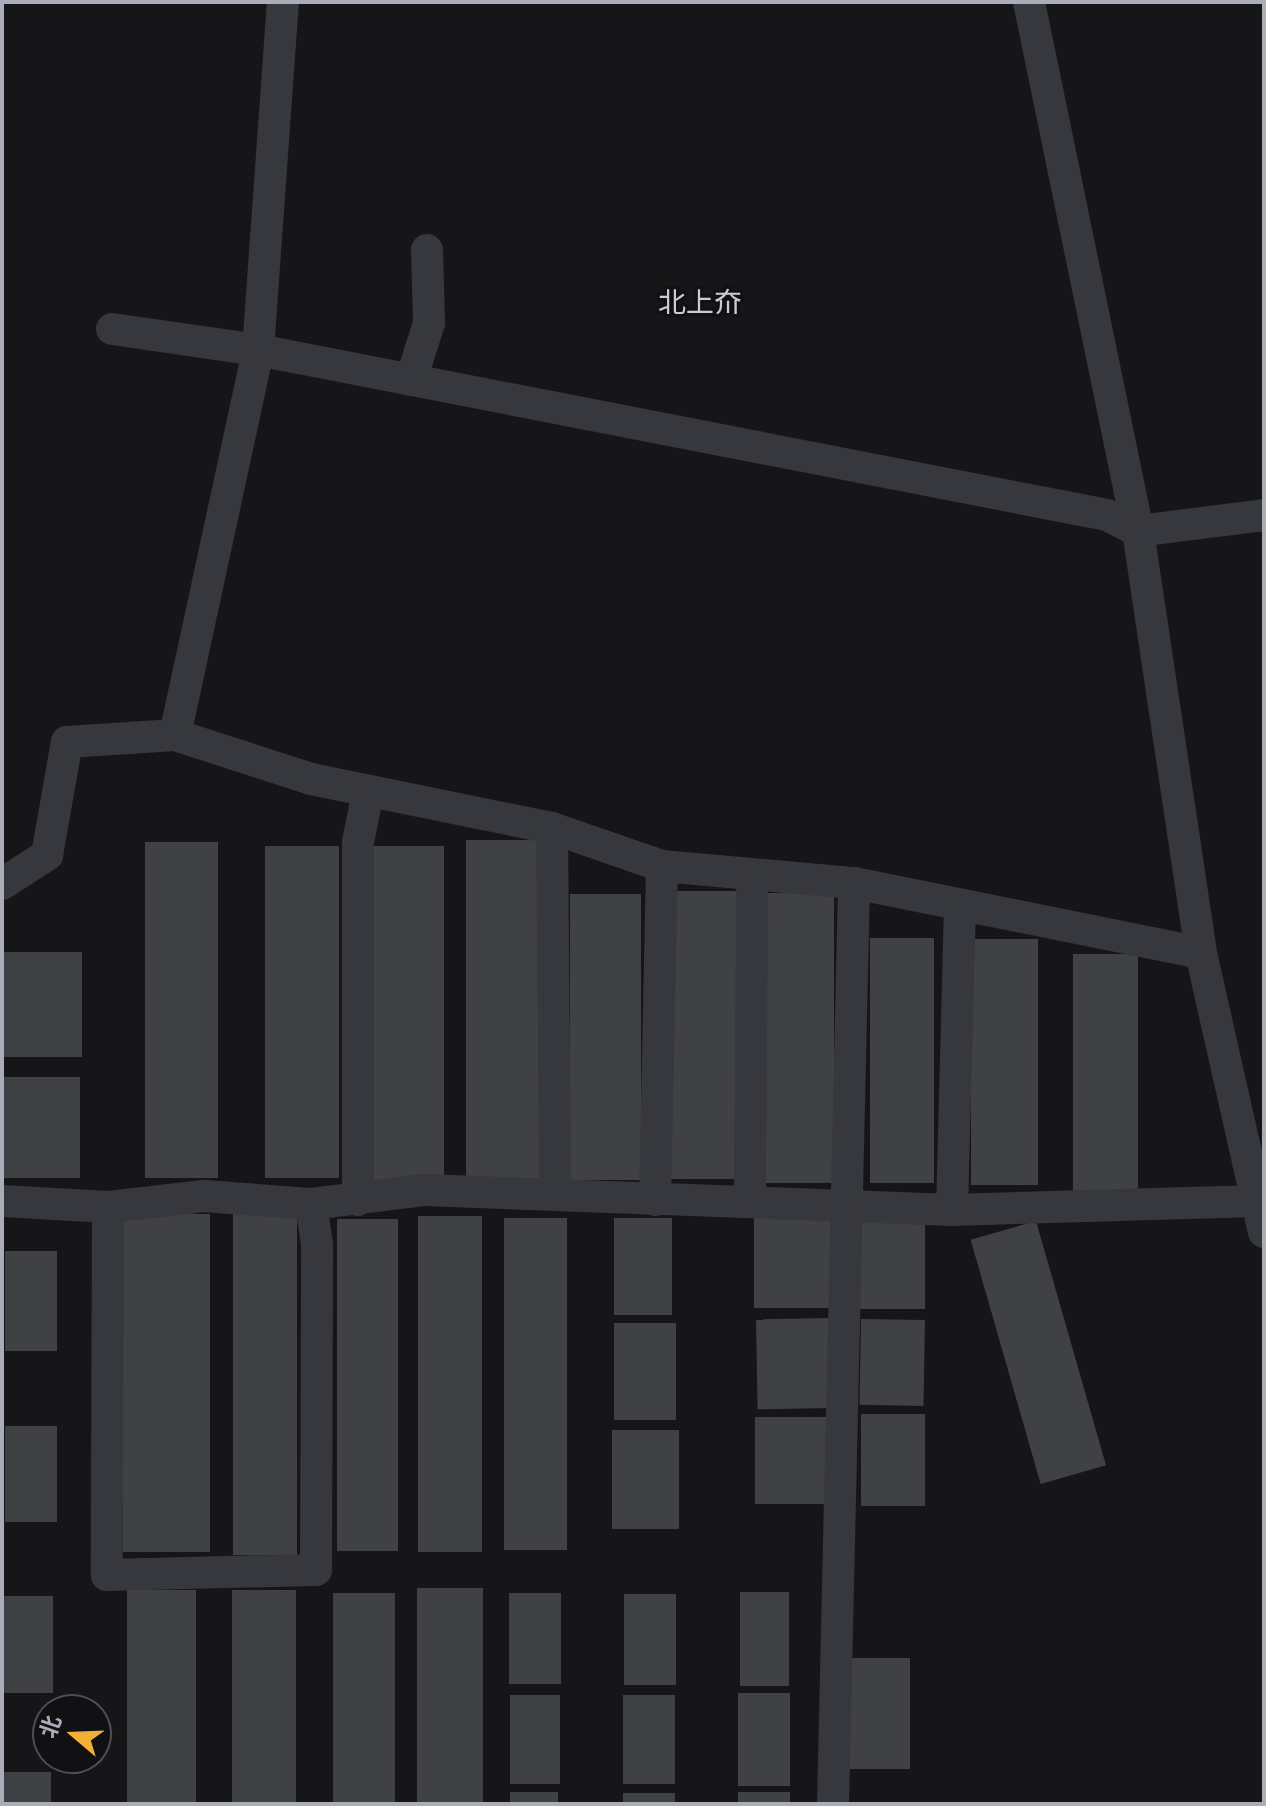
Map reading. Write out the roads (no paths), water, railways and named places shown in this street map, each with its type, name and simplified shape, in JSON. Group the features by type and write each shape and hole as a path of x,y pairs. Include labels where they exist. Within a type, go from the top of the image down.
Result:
{"street":[{"path":"175,735 258,350 283,2"},
{"path":"2,1201 108,1207 204,1196 311,1204 425,1190 847,1208 1260,1217 1251,1123 1201,953 1138,531 1029,2"},
{"path":"411,380 429,323 427,250"},
{"path":"112,329 258,350 1107,515 1138,531 1264,515"},
{"path":"2,884 47,855 67,742 175,735 368,792 552,828 662,866 752,877 854,883 1201,953"},
{"path":"358,1200 358,842 368,792"},
{"path":"552,828 555,1195"},
{"path":"655,1200 662,866"},
{"path":"750,1202 752,877"},
{"path":"833,1804 854,883"},
{"path":"952,1210 960,906"},
{"path":"108,1207 107,1575 316,1570 317,1244 311,1204"}],"district":[{"name":"北上夼","path":"700,304"}]}
